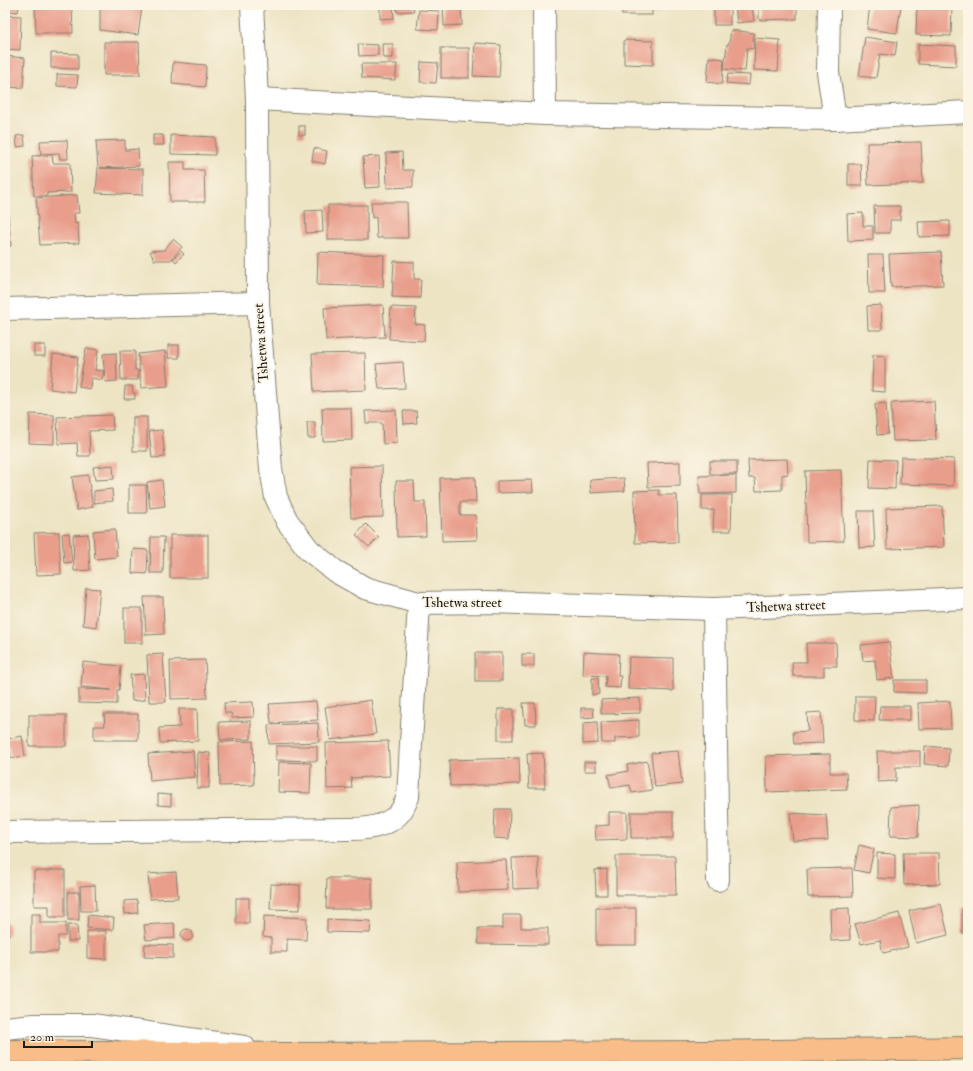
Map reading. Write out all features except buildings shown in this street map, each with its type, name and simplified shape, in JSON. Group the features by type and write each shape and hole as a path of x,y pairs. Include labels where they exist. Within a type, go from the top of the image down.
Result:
{"main road":[{"path":"5,1051 286,1054 702,1052 968,1048"}],"street":[{"name":"Tshetwa street","path":"252,5 257,99 258,303 271,469 276,497 287,520 309,550 335,571 365,588 418,603 486,602 714,609 968,598"},
{"path":"544,5 545,114"},
{"path":"829,5 828,72 835,119"},
{"path":"257,99 545,114 835,119 968,112"},
{"path":"5,309 258,303"},
{"path":"5,832 369,829 389,821 400,812 408,797 418,603"},
{"path":"714,609 718,880"},
{"path":"5,1028 34,1025 92,1025 286,1054"}]}
